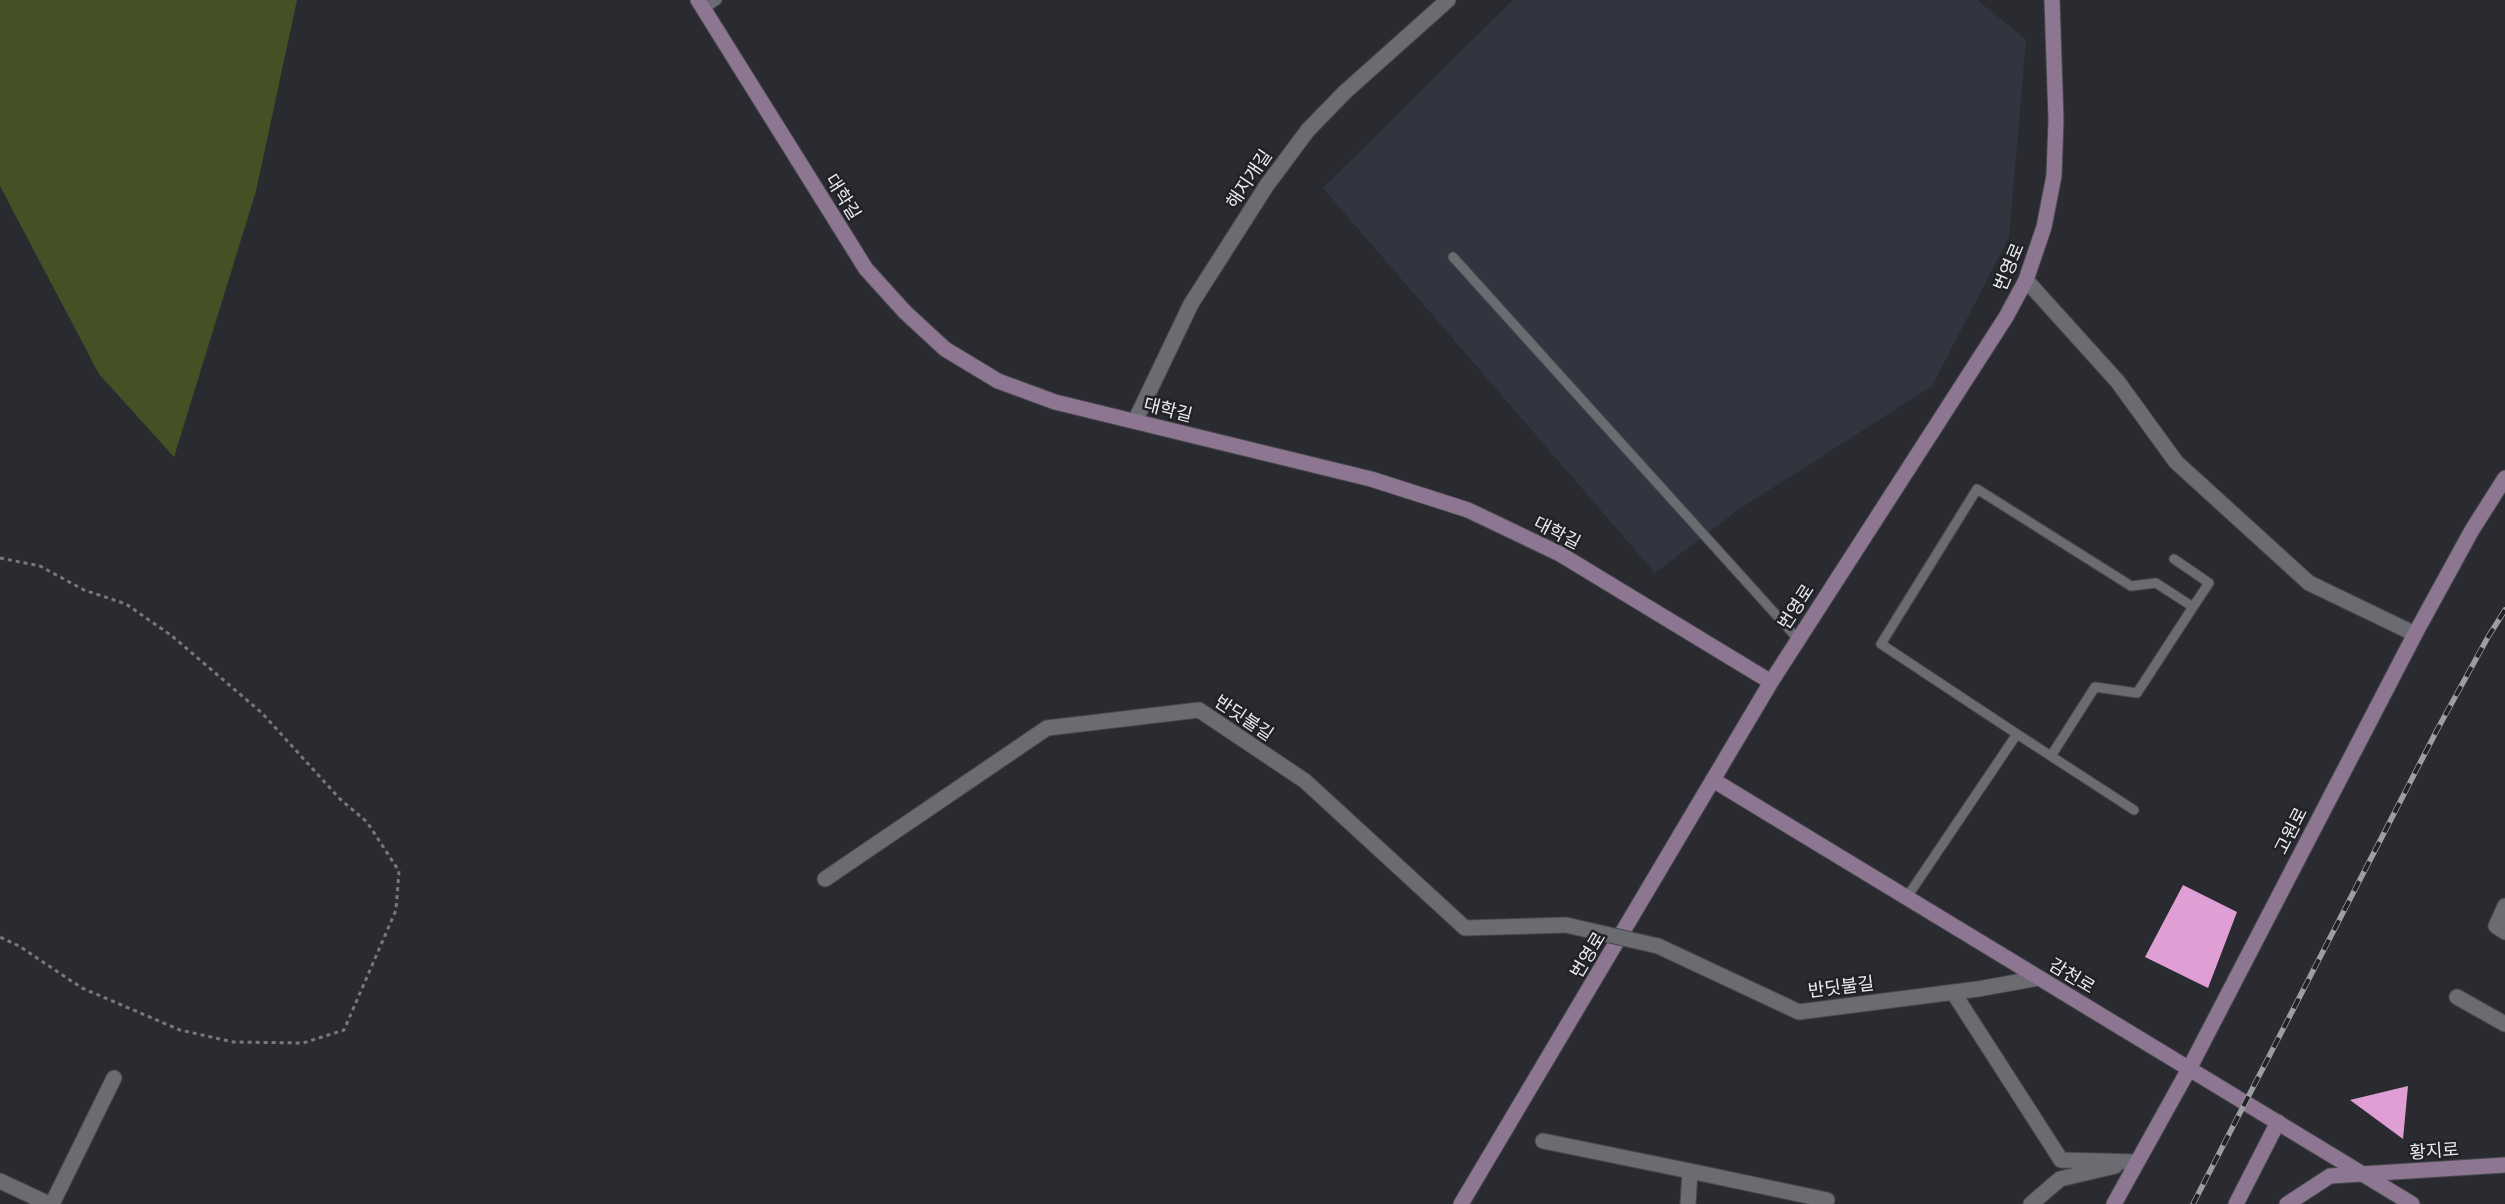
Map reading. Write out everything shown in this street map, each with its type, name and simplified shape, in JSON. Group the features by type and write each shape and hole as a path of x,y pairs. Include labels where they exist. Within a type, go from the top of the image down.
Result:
{"street":[{"name":"해지개길","path":"1135,421 1191,304 1266,184 1308,130 1345,92 1448,0"},
{"name":"번영로","path":"1462,1204 1771,682 2006,318 2026,280 2044,228 2054,176 2056,120 2049,3"},
{"name":"대학길","path":"701,5 866,269 905,312 945,348 998,381 1055,402 1371,479 1468,510 1560,554 1771,682"},
{"path":"2026,280 2118,382 2176,462 2309,583 2415,634"},
{"name":"고원로","path":"2114,1204 2189,1069 2415,634 2472,530 2505,478"},
{"name":"반딧불길","path":"825,880 1047,728 1199,710 1305,781 1465,928 1566,925 1658,946 1799,1012 1953,992 2039,978"},
{"name":"감천로","path":"1713,780 2412,1204"},
{"path":"2505,906 2496,926 2505,932"},
{"path":"1953,992 2062,1160 2136,1162"},
{"path":"2457,997 2505,1024"},
{"path":"0,1181 51,1204 114,1078"},
{"path":"2236,1204 2278,1122"},
{"path":"1543,1141 1827,1200"},
{"path":"2031,1204 2060,1179 2136,1162"},
{"name":"황지로","path":"2287,1204 2330,1176 2365,1176 2505,1165"},
{"path":"1688,1204 1690,1171"}],"lane":[{"path":"701,5 717,0"},
{"path":"1453,256 1798,639"},
{"path":"2134,810 1881,644 1977,489 2131,586 2156,582 2193,607"},
{"path":"2051,756 2095,687 2137,693 2209,583 2174,559"},
{"path":"1907,897 2017,734"}],"path":[{"path":"0,558 40,566 84,590 126,604 172,636 262,713 340,799 367,822 399,871 396,910 344,1030 302,1043 233,1042 180,1030 82,988 18,946 0,937"}],"shaded area":[{"path":"1513,0 1977,0 2026,40 2009,237 1932,386 1738,510 1655,573 1323,188"}],"green space":[{"path":"0,0 297,0 256,191 174,457 99,374 0,186"}],"building":[{"path":"2183,885 2237,912 2208,988 2145,957"},
{"path":"2408,1086 2403,1139 2350,1100"}],"railway":[{"path":"2193,1204 2437,730 2505,610"}]}
